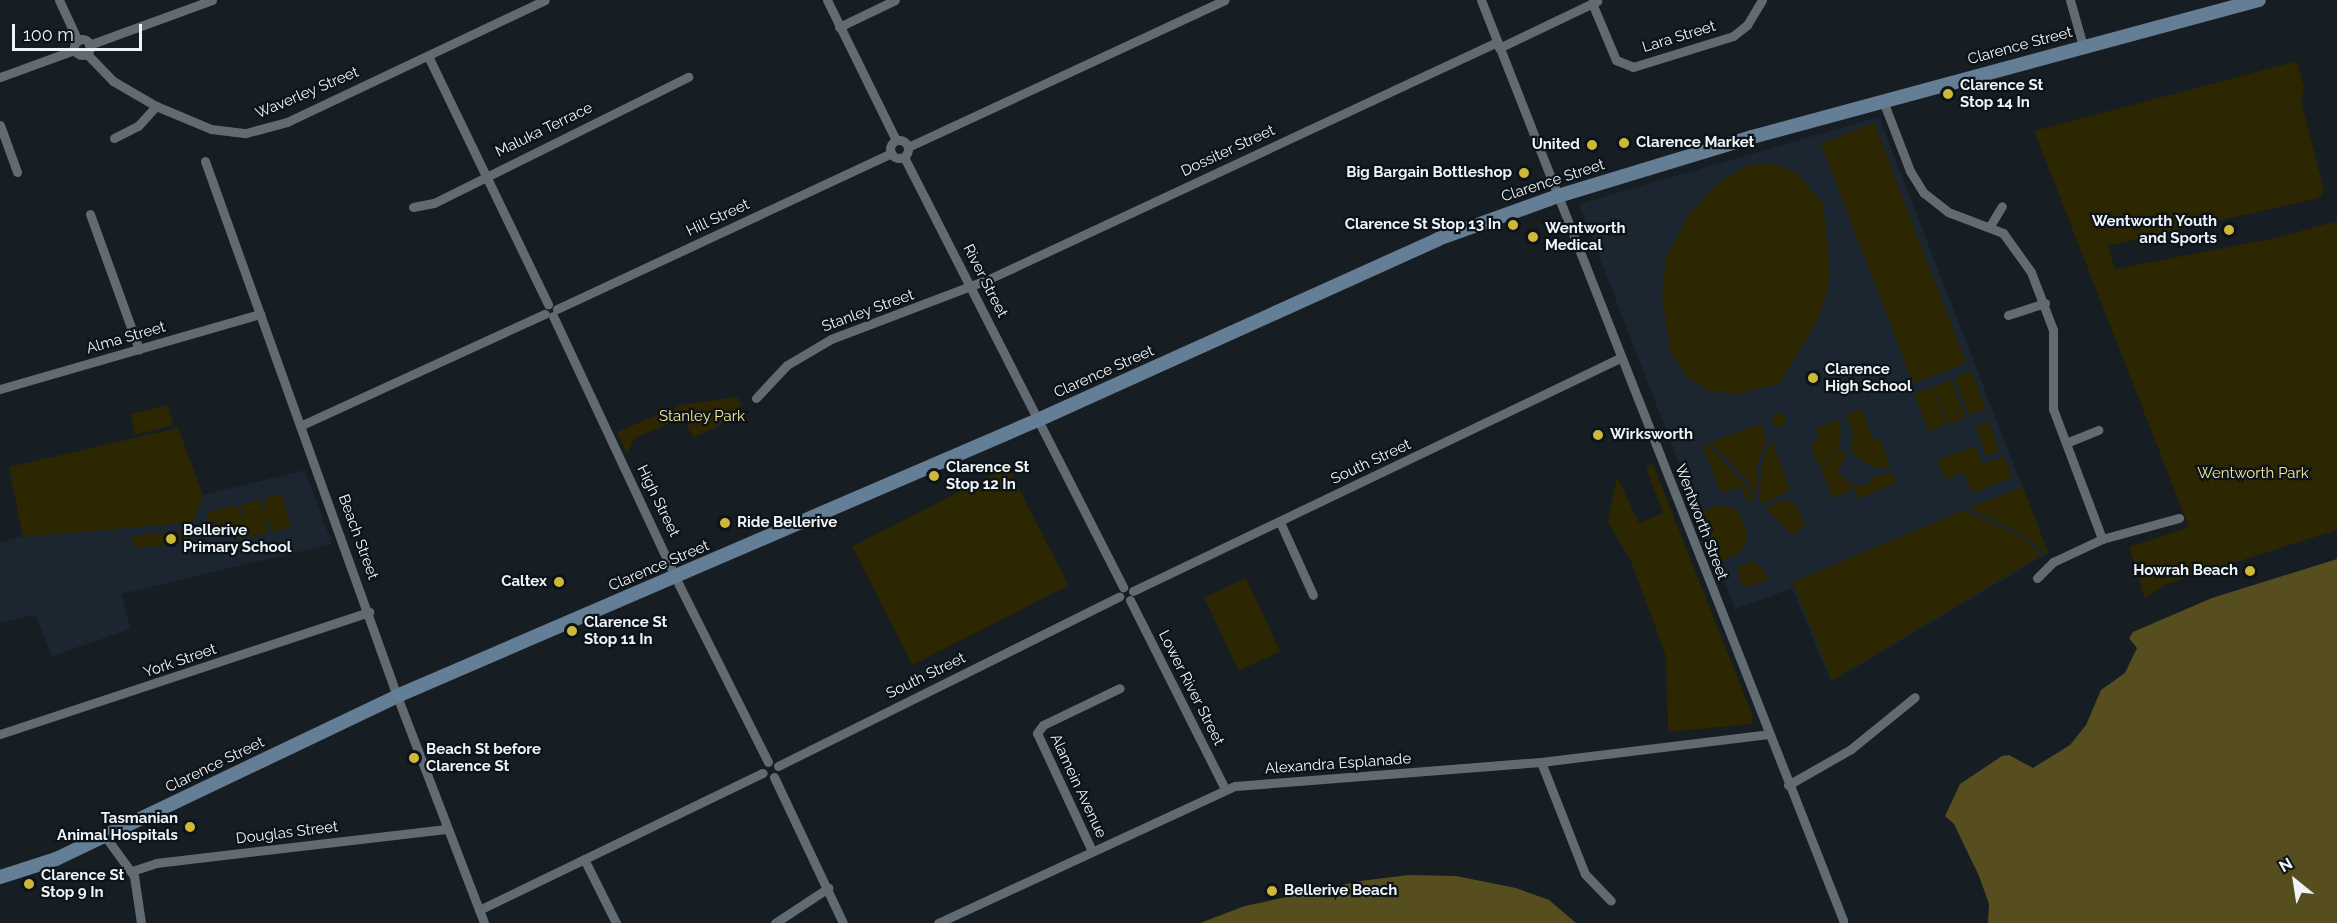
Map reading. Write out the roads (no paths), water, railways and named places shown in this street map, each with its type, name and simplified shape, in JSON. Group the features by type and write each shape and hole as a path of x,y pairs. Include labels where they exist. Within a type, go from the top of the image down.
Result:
{"main road":[{"name":"Clarence Street","path":"0,877 41,865 397,696 1038,420 1404,253 1558,196 1883,100 2259,0"}],"street":[{"path":"59,0 76,45"},
{"path":"0,77 76,45 88,49 212,0"},
{"name":"Waverley Street","path":"88,49 113,81 156,105 211,129 233,134 263,130 428,56 545,0"},
{"path":"826,0 896,140"},
{"path":"839,27 895,0"},
{"path":"908,147 904,141 896,140 891,144 891,153 904,157 908,147 1225,0"},
{"name":"Wentworth Street","path":"1480,0 1767,734 1844,920"},
{"name":"Lara Street","path":"1595,1 1616,60 1634,68 1733,36 1747,25 1762,0"},
{"path":"2070,0 2083,46"},
{"name":"Dossiter Street","path":"971,287 1595,1"},
{"name":"High Street","path":"428,56 676,576 768,762"},
{"name":"Maluka Terrace","path":"413,207 434,203 688,77"},
{"path":"1883,100 1910,171 1924,193 1948,212 1990,226 2003,233 2023,255 2045,303 2055,346 2051,396 2102,539"},
{"path":"114,138 138,126 156,105"},
{"path":"0,125 17,172"},
{"name":"Hill Street","path":"302,425 891,153"},
{"name":"River Street","path":"904,157 1038,420"},
{"name":"Beach Street","path":"205,161 302,425 397,696 446,829 484,923"},
{"path":"1990,226 2002,206"},
{"path":"90,214 139,349"},
{"path":"94,224 104,220"},
{"name":"Stanley Street","path":"756,398 787,365 819,345 971,287"},
{"path":"2008,315 2045,303"},
{"name":"Alma Street","path":"0,389 260,314"},
{"name":"South Street","path":"1131,596 1620,358"},
{"path":"1038,420 1123,587 1131,596"},
{"path":"2066,443 2098,430"},
{"path":"2037,578 2053,562 2102,539 2179,519"},
{"path":"1280,522 1313,595"},
{"path":"1123,587 1119,597 1131,596"},
{"name":"Lower River Street","path":"1131,596 1225,789"},
{"name":"South Street","path":"778,766 1119,597"},
{"name":"York Street","path":"0,734 126,695 369,612"},
{"name":"Alamein Avenue","path":"1092,851 1037,733 1043,725 1120,688"},
{"path":"1788,785 1851,749 1915,697"},
{"name":"Alexandra Esplanade","path":"938,923 1225,789 1541,762 1767,734"},
{"path":"478,910 763,773 768,762 778,766 774,777"},
{"path":"1541,762 1585,874 1611,901"},
{"path":"763,773 774,777 843,923"},
{"name":"Douglas Street","path":"132,871 156,863 446,829"},
{"path":"105,836 132,871 141,923"},
{"path":"584,859 616,923"},
{"path":"775,923 828,888"}],"place":[{"name":"Clarence St Stop 14 In","path":"1948,94"},
{"name":"Clarence Market","path":"1624,143"},
{"name":"United","path":"1592,145"},
{"name":"Big Bargain Bottleshop","path":"1524,173"},
{"name":"Clarence St Stop 13 In","path":"1513,225"},
{"name":"Wentworth Youth and Sports","path":"2229,230"},
{"name":"Wentworth Medical","path":"1533,237"},
{"name":"Clarence High School","path":"1813,378"},
{"name":"Wirksworth","path":"1598,435"},
{"name":"Clarence St Stop 12 In","path":"934,476"},
{"name":"Ride Bellerive","path":"725,523"},
{"name":"Bellerive Primary School","path":"171,539"},
{"name":"Howrah Beach","path":"2250,571"},
{"name":"Caltex","path":"559,582"},
{"name":"Clarence St Stop 11 In","path":"572,631"},
{"name":"Beach St before Clarence St","path":"414,758"},
{"name":"Tasmanian Animal Hospitals","path":"190,827"},
{"name":"Clarence St Stop 9 In","path":"29,884"},
{"name":"Bellerive Beach","path":"1272,891"}],"park label":[{"name":"Stanley Park","path":"702,417"},
{"name":"Wentworth Park","path":"2253,474"}]}
